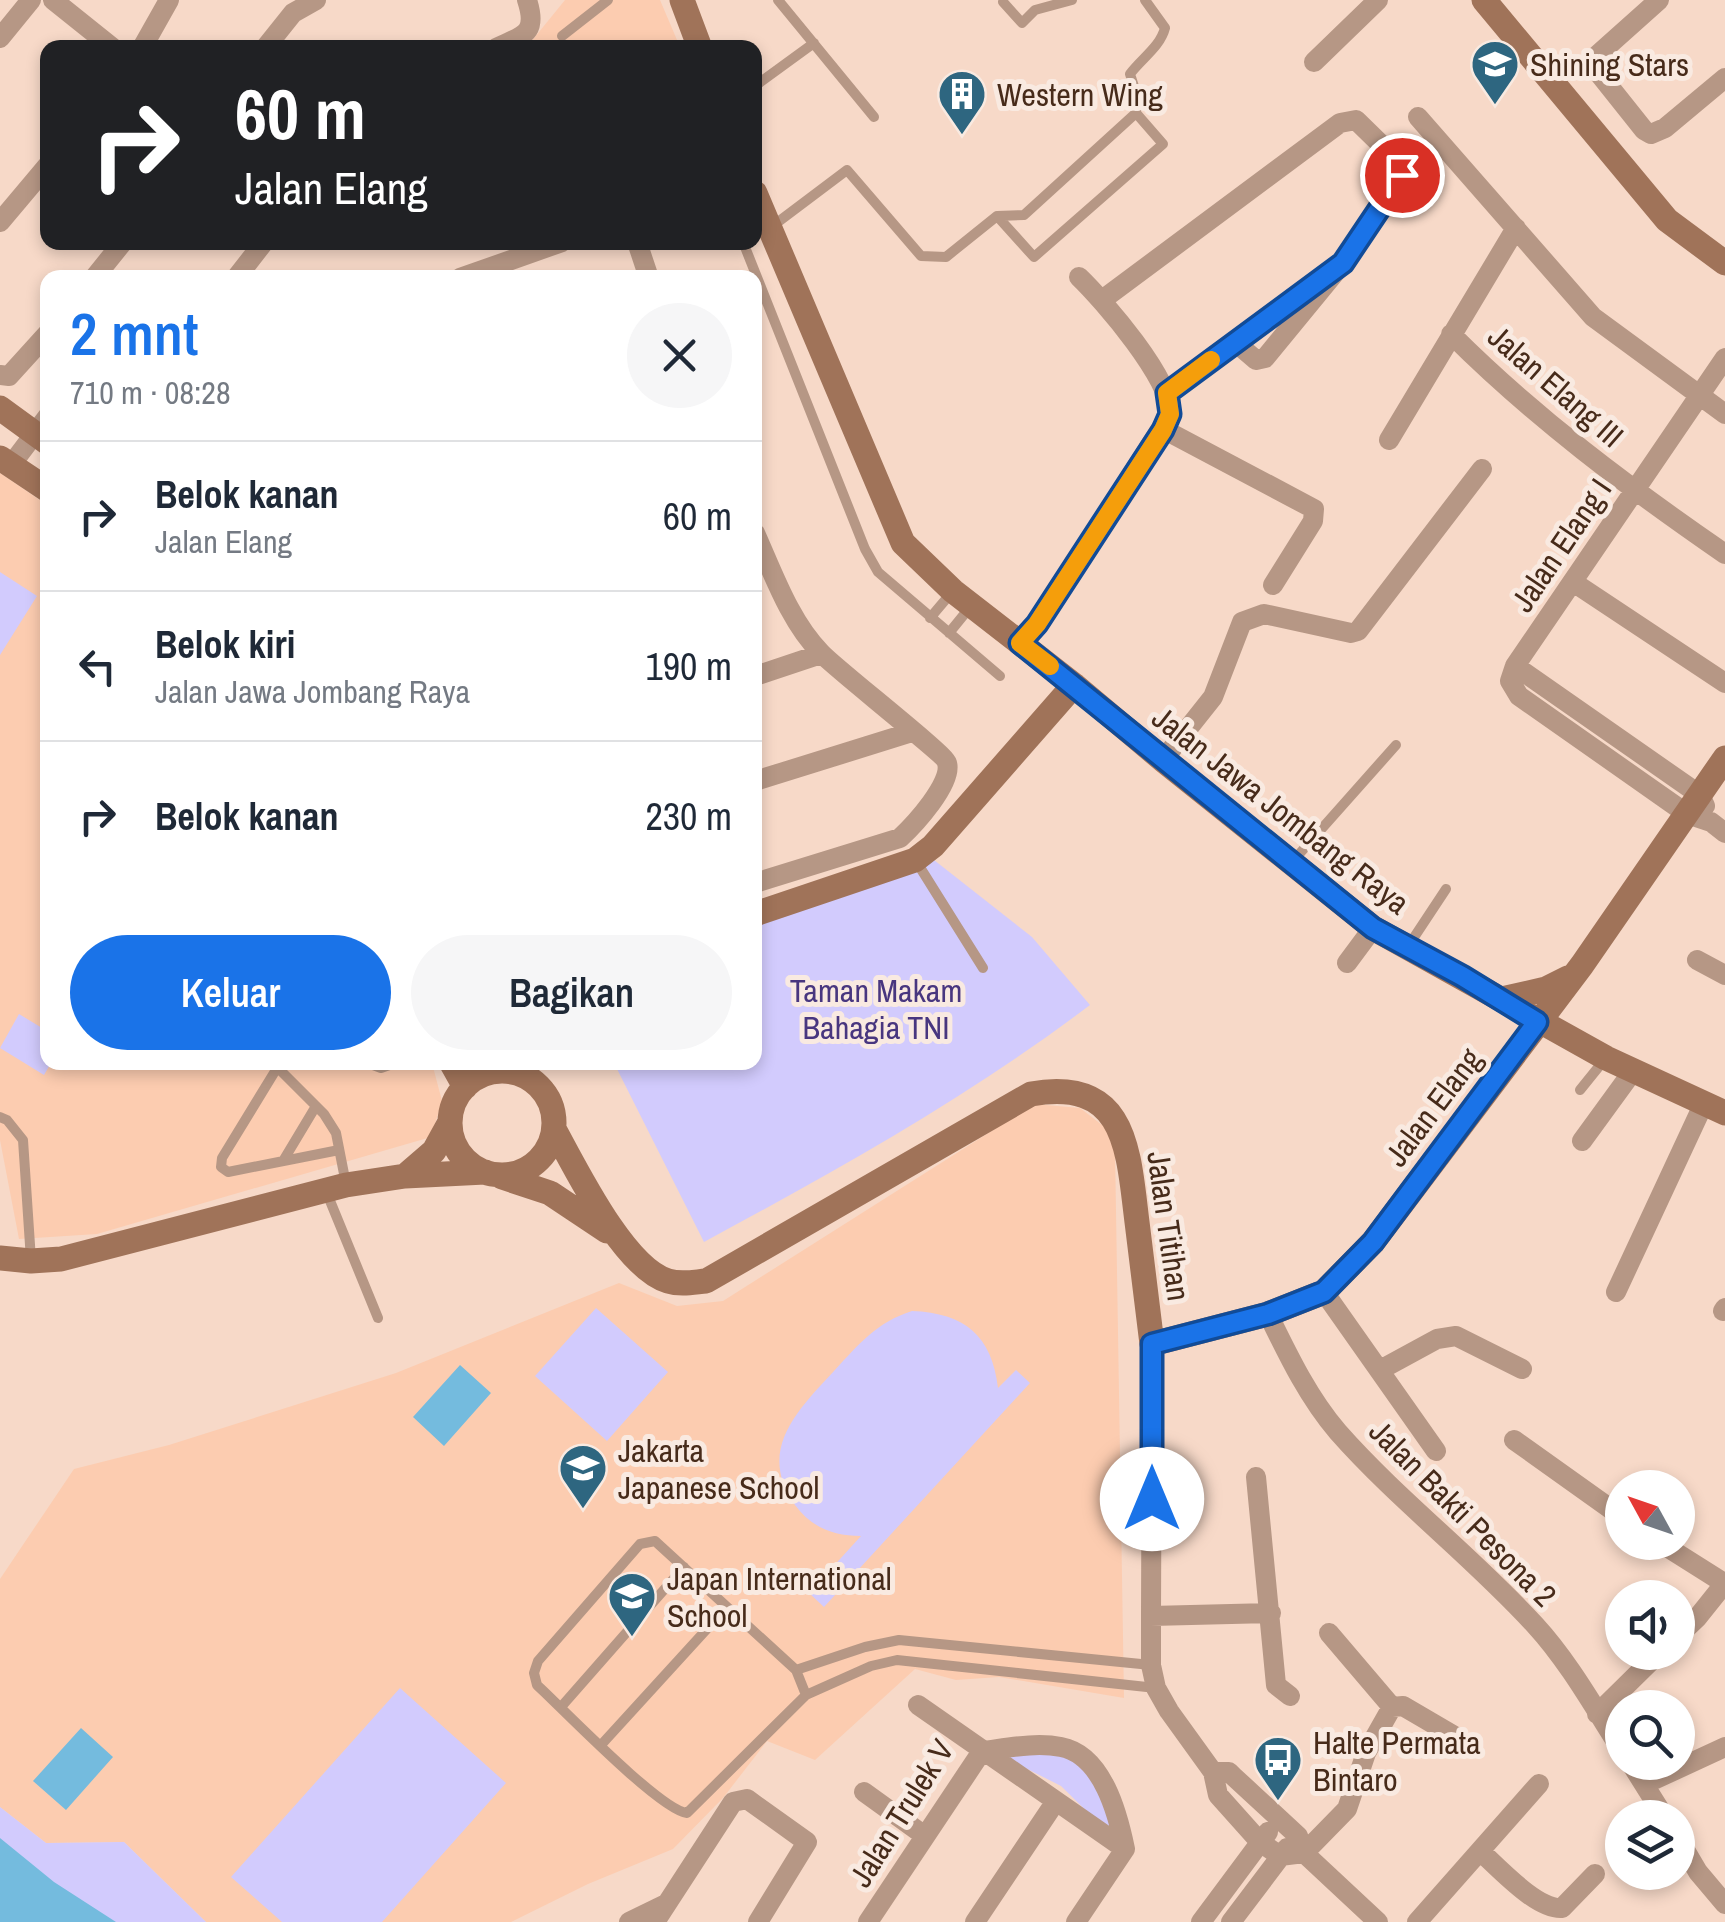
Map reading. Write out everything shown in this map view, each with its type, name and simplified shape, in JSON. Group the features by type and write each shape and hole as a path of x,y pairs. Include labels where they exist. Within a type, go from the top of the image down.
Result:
{"main road":[{"path":"682,0 697,40"},
{"path":"1489,1 1667,220 1725,263"},
{"name":"Jalan Jawa Jombang Raya","path":"762,212 903,543 962,598 1074,684 1373,928 1606,1058 1718,1107"},
{"path":"0,408 40,431"},
{"path":"11,465 40,485"},
{"path":"762,912 916,860 933,846 1074,684"},
{"name":"Jalan Elang","path":"1152,1344 1268,1314 1324,1292 1373,1242 1572,977 1706,816 1725,758"},
{"path":"1502,999 1572,977"},
{"path":"456,1070 465,1086"},
{"path":"405,1176 434,1151 465,1086 477,1077 502,1070"},
{"path":"0,1258 61,1259 336,1188 405,1176 519,1172 539,1160 552,1140 554,1112 538,1084 517,1070"},
{"name":"Jalan Titihan","path":"554,1128 636,1261 666,1281 680,1284 706,1281 1030,1094 1075,1090 1108,1114 1127,1145 1152,1344"},
{"path":"450,1122 456,1148 465,1159 490,1174"},
{"name":"Jalan Titihan","path":"490,1174 550,1193 623,1243"}],"street":[{"path":"0,38 31,0"},
{"path":"53,0 103,40"},
{"path":"146,40 168,0"},
{"path":"272,40 294,13 316,0"},
{"path":"514,40 530,27 527,0"},
{"path":"1314,62 1378,0"},
{"path":"1659,0 1593,59 1593,66 1644,130 1652,134 1665,128 1725,78"},
{"path":"1418,118 1594,318 1725,414"},
{"path":"1102,300 1340,123 1356,120 1400,164 1402,175 1343,263 1265,358 1256,360 1235,342"},
{"path":"0,222 40,174"},
{"name":"Jalan Elang III","path":"1516,228 1451,334 1504,386 1634,492 1725,554"},
{"path":"242,270 258,250"},
{"path":"483,270 539,250"},
{"path":"1167,393 1343,263"},
{"path":"1020,643 1037,624 1170,414 1167,393 1102,300 1079,276"},
{"path":"1389,440 1451,334"},
{"path":"2,376 9,376 40,356"},
{"name":"Jalan Elang I","path":"1706,816 1513,691 1510,681 1515,666 1725,358"},
{"path":"1163,430 1314,509 1313,521 1273,585"},
{"path":"11,465 40,439"},
{"path":"1163,760 1213,698 1242,622 1264,614 1351,633 1358,630 1482,469"},
{"path":"762,881 900,838 915,824 948,774 948,762 942,753 821,654 765,580"},
{"path":"1572,582 1725,683"},
{"path":"762,674 821,654"},
{"path":"762,779 912,732"},
{"path":"1346,963 1373,928"},
{"path":"1697,960 1725,975"},
{"path":"1582,1142 1633,1071"},
{"path":"1616,1292 1718,1107"},
{"path":"1324,1292 1436,1451"},
{"name":"Jalan Bakti Pesona 2","path":"1268,1314 1301,1380 1336,1430 1408,1505 1534,1624 1559,1654 1605,1726"},
{"path":"1380,1370 1436,1340 1456,1336 1522,1369"},
{"name":"Jalan Titihan","path":"1152,1344 1151,1616 1156,1688 1213,1772 1218,1795 1260,1842 1280,1856"},
{"path":"1514,1440 1542,1456 1605,1504"},
{"path":"1256,1478 1276,1685 1290,1696"},
{"path":"1687,1560 1724,1583 1695,1620"},
{"path":"1151,1616 1271,1613"},
{"path":"1329,1633 1392,1707"},
{"path":"1597,1714 1642,1670"},
{"name":"Jalan Trulek V","path":"868,1922 982,1751 918,1704"},
{"path":"1392,1707 1403,1706 1456,1737"},
{"path":"1231,1922 1280,1856 1346,1810 1366,1753 1392,1707"},
{"path":"982,1751 1062,1747 1078,1754 1111,1794 1124,1849 1076,1922"},
{"path":"1644,1784 1725,1747"},
{"path":"982,1751 1124,1849"},
{"name":"Jalan Titihan","path":"1213,1772 1229,1772 1378,1922"},
{"path":"1641,1780 1654,1800"},
{"path":"1418,1922 1539,1784"},
{"path":"864,1792 926,1836"},
{"path":"628,1922 661,1913 733,1802 748,1799 804,1837 806,1847 758,1922"},
{"path":"974,1922 1056,1802"},
{"path":"1200,1922 1278,1820"},
{"path":"1480,1851 1537,1901 1565,1916 1594,1874"},
{"path":"1695,1867 1725,1903"}],"lane":[{"path":"562,36 608,0"},
{"path":"778,0 874,117"},
{"path":"1003,2 1022,23 1034,10 1072,0"},
{"path":"762,243 772,239 847,170 922,256 946,258 998,216 1024,216 1136,113 1137,96 1130,74 1161,43 1165,28 1146,0"},
{"path":"762,81 814,43"},
{"path":"998,216 1034,257 1163,144 1136,113"},
{"path":"762,290 865,549 878,572 1000,676"},
{"path":"930,618 962,598"},
{"path":"949,634 962,598"},
{"path":"1292,862 1396,745"},
{"path":"916,860 982,968"},
{"path":"1406,949 1446,889"},
{"path":"1580,1090 1606,1058"},
{"path":"271,1070 222,1158 222,1167 228,1172 339,1150"},
{"path":"279,1070 316,1106 336,1133 336,1188 378,1318"},
{"path":"284,1161 316,1106"},
{"path":"0,1117 23,1140 31,1261"},
{"path":"806,1695 796,1670 655,1541 640,1544 538,1661 534,1673 537,1685 601,1745 670,1807 687,1812 806,1695 871,1666 897,1660 1156,1688"},
{"path":"561,1707 684,1567"},
{"path":"601,1745 727,1606"},
{"path":"796,1670 899,1640 1152,1665"},
{"path":"865,1647 871,1666"}],"shaded area":[{"path":"565,0 660,0 677,40 532,40"},
{"path":"0,473 40,500 40,1070 434,1070 442,1101 431,1137 97,1234 19,1239 0,1140"},
{"name":"Jakarta Japanese School","path":"1034,1104 1080,1108 1106,1128 1115,1150 1124,1698 999,1677 956,1680 915,1669 815,1760 767,1741 723,1798 673,1849 588,1884 511,1922 206,1922 124,1842 46,1843 0,1807 0,1579 74,1469 169,1445 396,1373 619,1283 677,1306 723,1301"}],"green space":[{"path":"0,572 37,596 0,655"},
{"name":"Taman Makam Bahagia TNI","path":"934,860 1032,937 1090,1005 949,1102 704,1242 618,1070 762,1070 762,921"},
{"path":"19,1014 40,1027 40,1070 47,1070 44,1075 0,1048"},
{"path":"596,1308 668,1372 607,1441 535,1376"},
{"path":"912,1311 947,1317 973,1331 989,1354 998,1388 1016,1370 1030,1383 824,1607 809,1593 861,1536 824,1529 795,1505 784,1485 780,1466 786,1432 807,1401 869,1335"},
{"path":"400,1688 506,1783 382,1922 282,1922 231,1877"},
{"path":"1065,1748 1111,1798 1125,1849 1061,1786 988,1749"},
{"path":"0,1807 46,1843 124,1842 206,1922 0,1922"}],"water":[{"path":"460,1365 491,1393 444,1446 413,1417"},
{"path":"81,1728 113,1757 66,1810 33,1781"},
{"path":"0,1838 54,1882 116,1922 0,1922"}],"slow traffic":[{"path":"1050,666 1020,643 1037,624 1163,430 1170,414 1167,393 1211,360"}],"place":[{"name":"Shining Stars","path":"1495,106"},
{"name":"Western Wing","path":"962,136"},
{"name":"Jakarta Japanese School","path":"583,1510"},
{"name":"Japan International School","path":"632,1638"},
{"name":"Halte Permata Bintaro","path":"1278,1802"}],"route":[{"path":"1152,1499 1152,1344 1268,1314 1324,1292 1373,1242 1537,1022 1373,928 1020,643 1037,624 1163,430 1170,414 1167,393 1343,263 1402,175"}]}
